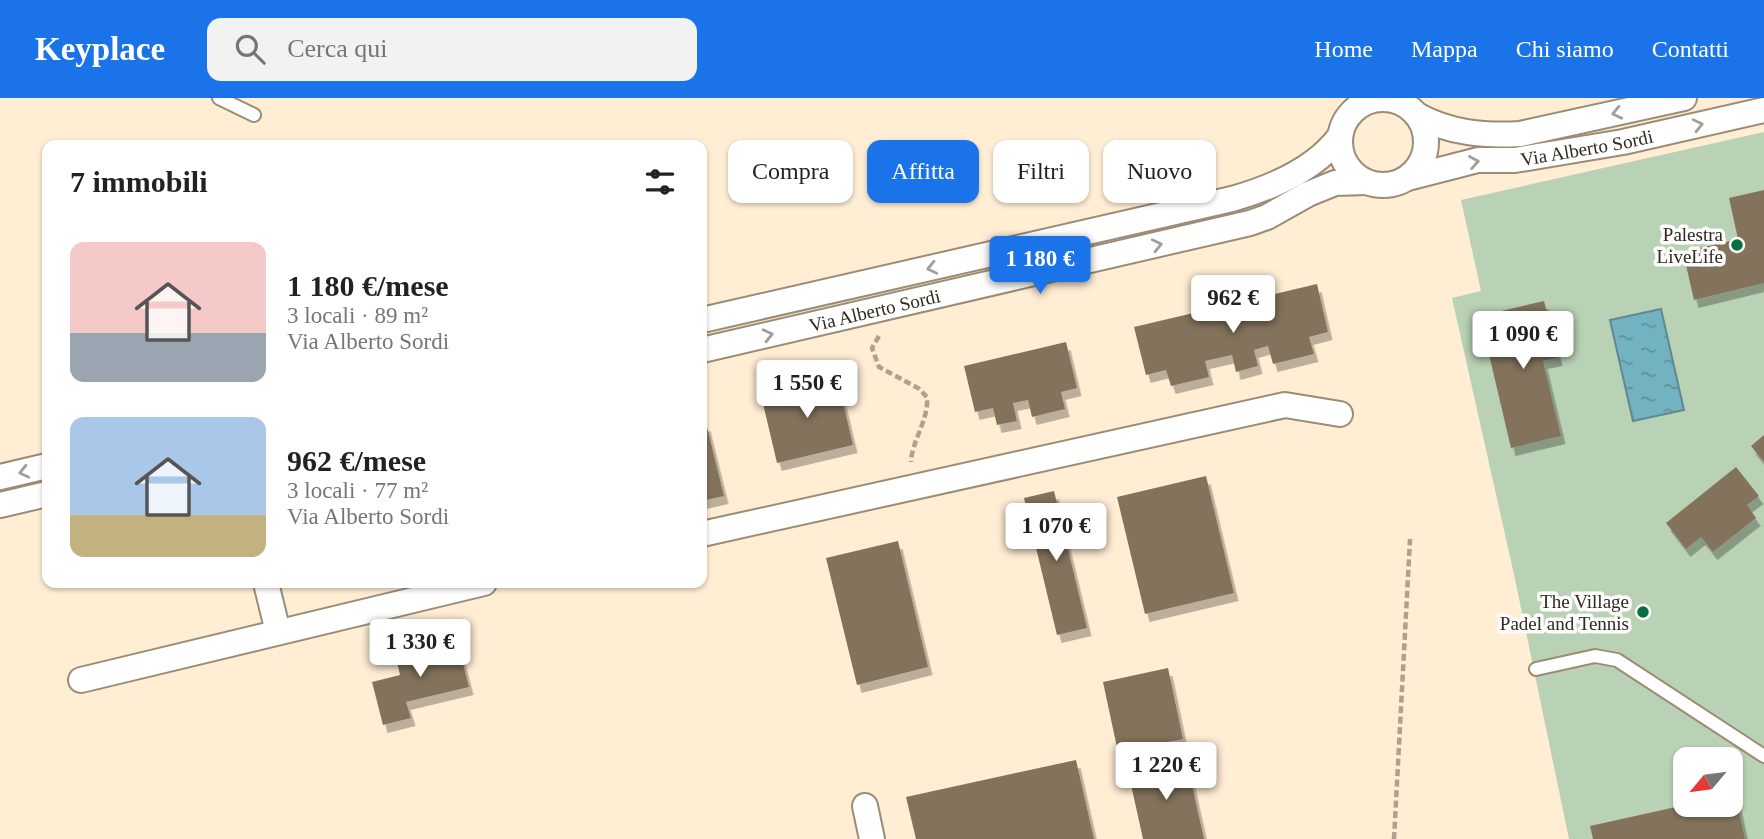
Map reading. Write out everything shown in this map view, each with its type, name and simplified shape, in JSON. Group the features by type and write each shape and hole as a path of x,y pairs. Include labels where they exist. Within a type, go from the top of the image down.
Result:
{"street":[{"name":"Via Alberto Sordi","path":"707,319 1251,194 1326,153 1340,136 1351,113 1372,99 1397,100 1417,115 1446,128 1495,136 1520,134 1684,98"},
{"name":"Via Alberto Sordi","path":"707,349 1229,228 1267,217 1308,194 1335,183 1395,184 1408,178 1478,160 1515,160 1623,142 1764,110"},
{"path":"1408,178 1418,168 1426,148 1424,127 1417,115"},
{"path":"1340,136 1346,164 1367,182"},
{"path":"707,533 1285,405 1340,414"},
{"path":"0,477 42,467"},
{"path":"0,505 42,496"},
{"path":"267,588 278,632"},
{"path":"81,680 463,588"},
{"path":"865,806 872,839"}],"lane":[{"path":"219,98 254,115"},
{"path":"1536,669 1595,656 1617,660 1764,756"}],"path":[{"path":"885,328 872,348 879,367 918,388 927,397 926,413 911,454 917,487"},
{"path":"1394,839 1410,539"}],"green space":[{"path":"1764,132 1764,839 1569,839 1515,579 1452,298 1481,291 1461,200"}],"water":[{"path":"1661,309 1684,410 1633,421 1610,320"}],"building":[{"name":"Palestra LiveLife","path":"1764,190 1764,283 1694,300 1683,252 1738,239 1729,198"},
{"path":"1317,284 1328,332 1309,337 1314,354 1273,364 1268,346 1254,350 1258,366 1236,372 1232,355 1205,361 1209,377 1171,386 1166,370 1146,375 1134,327"},
{"path":"1544,301 1558,358 1543,361 1561,436 1511,448 1480,316"},
{"path":"1066,342 1077,388 1061,392 1065,409 1032,417 1028,400 1013,403 1017,421 997,425 993,408 975,412 964,366"},
{"path":"837,377 853,445 777,463 761,395"},
{"path":"707,427 724,496 707,500"},
{"path":"1764,435 1764,462 1751,446"},
{"path":"1736,467 1759,496 1747,505 1756,518 1713,552 1701,537 1686,549 1666,523"},
{"path":"1206,476 1234,593 1145,614 1117,497"},
{"path":"1054,491 1087,628 1057,635 1024,498"},
{"path":"898,541 928,667 857,685 826,558"},
{"path":"457,640 469,687 406,702 411,718 383,725 372,682 400,675 395,654"},
{"path":"1168,668 1183,739 1118,752 1103,682"},
{"path":"1186,758 1204,839 1143,839 1128,771"},
{"path":"1076,760 1094,839 916,839 906,797"},
{"path":"1673,808 1673,817 1740,817 1745,839 1593,839 1590,826"}],"place":[{"name":"Palestra LiveLife","path":"1737,245"},
{"name":"The Village Padel and Tennis","path":"1643,612"}]}
